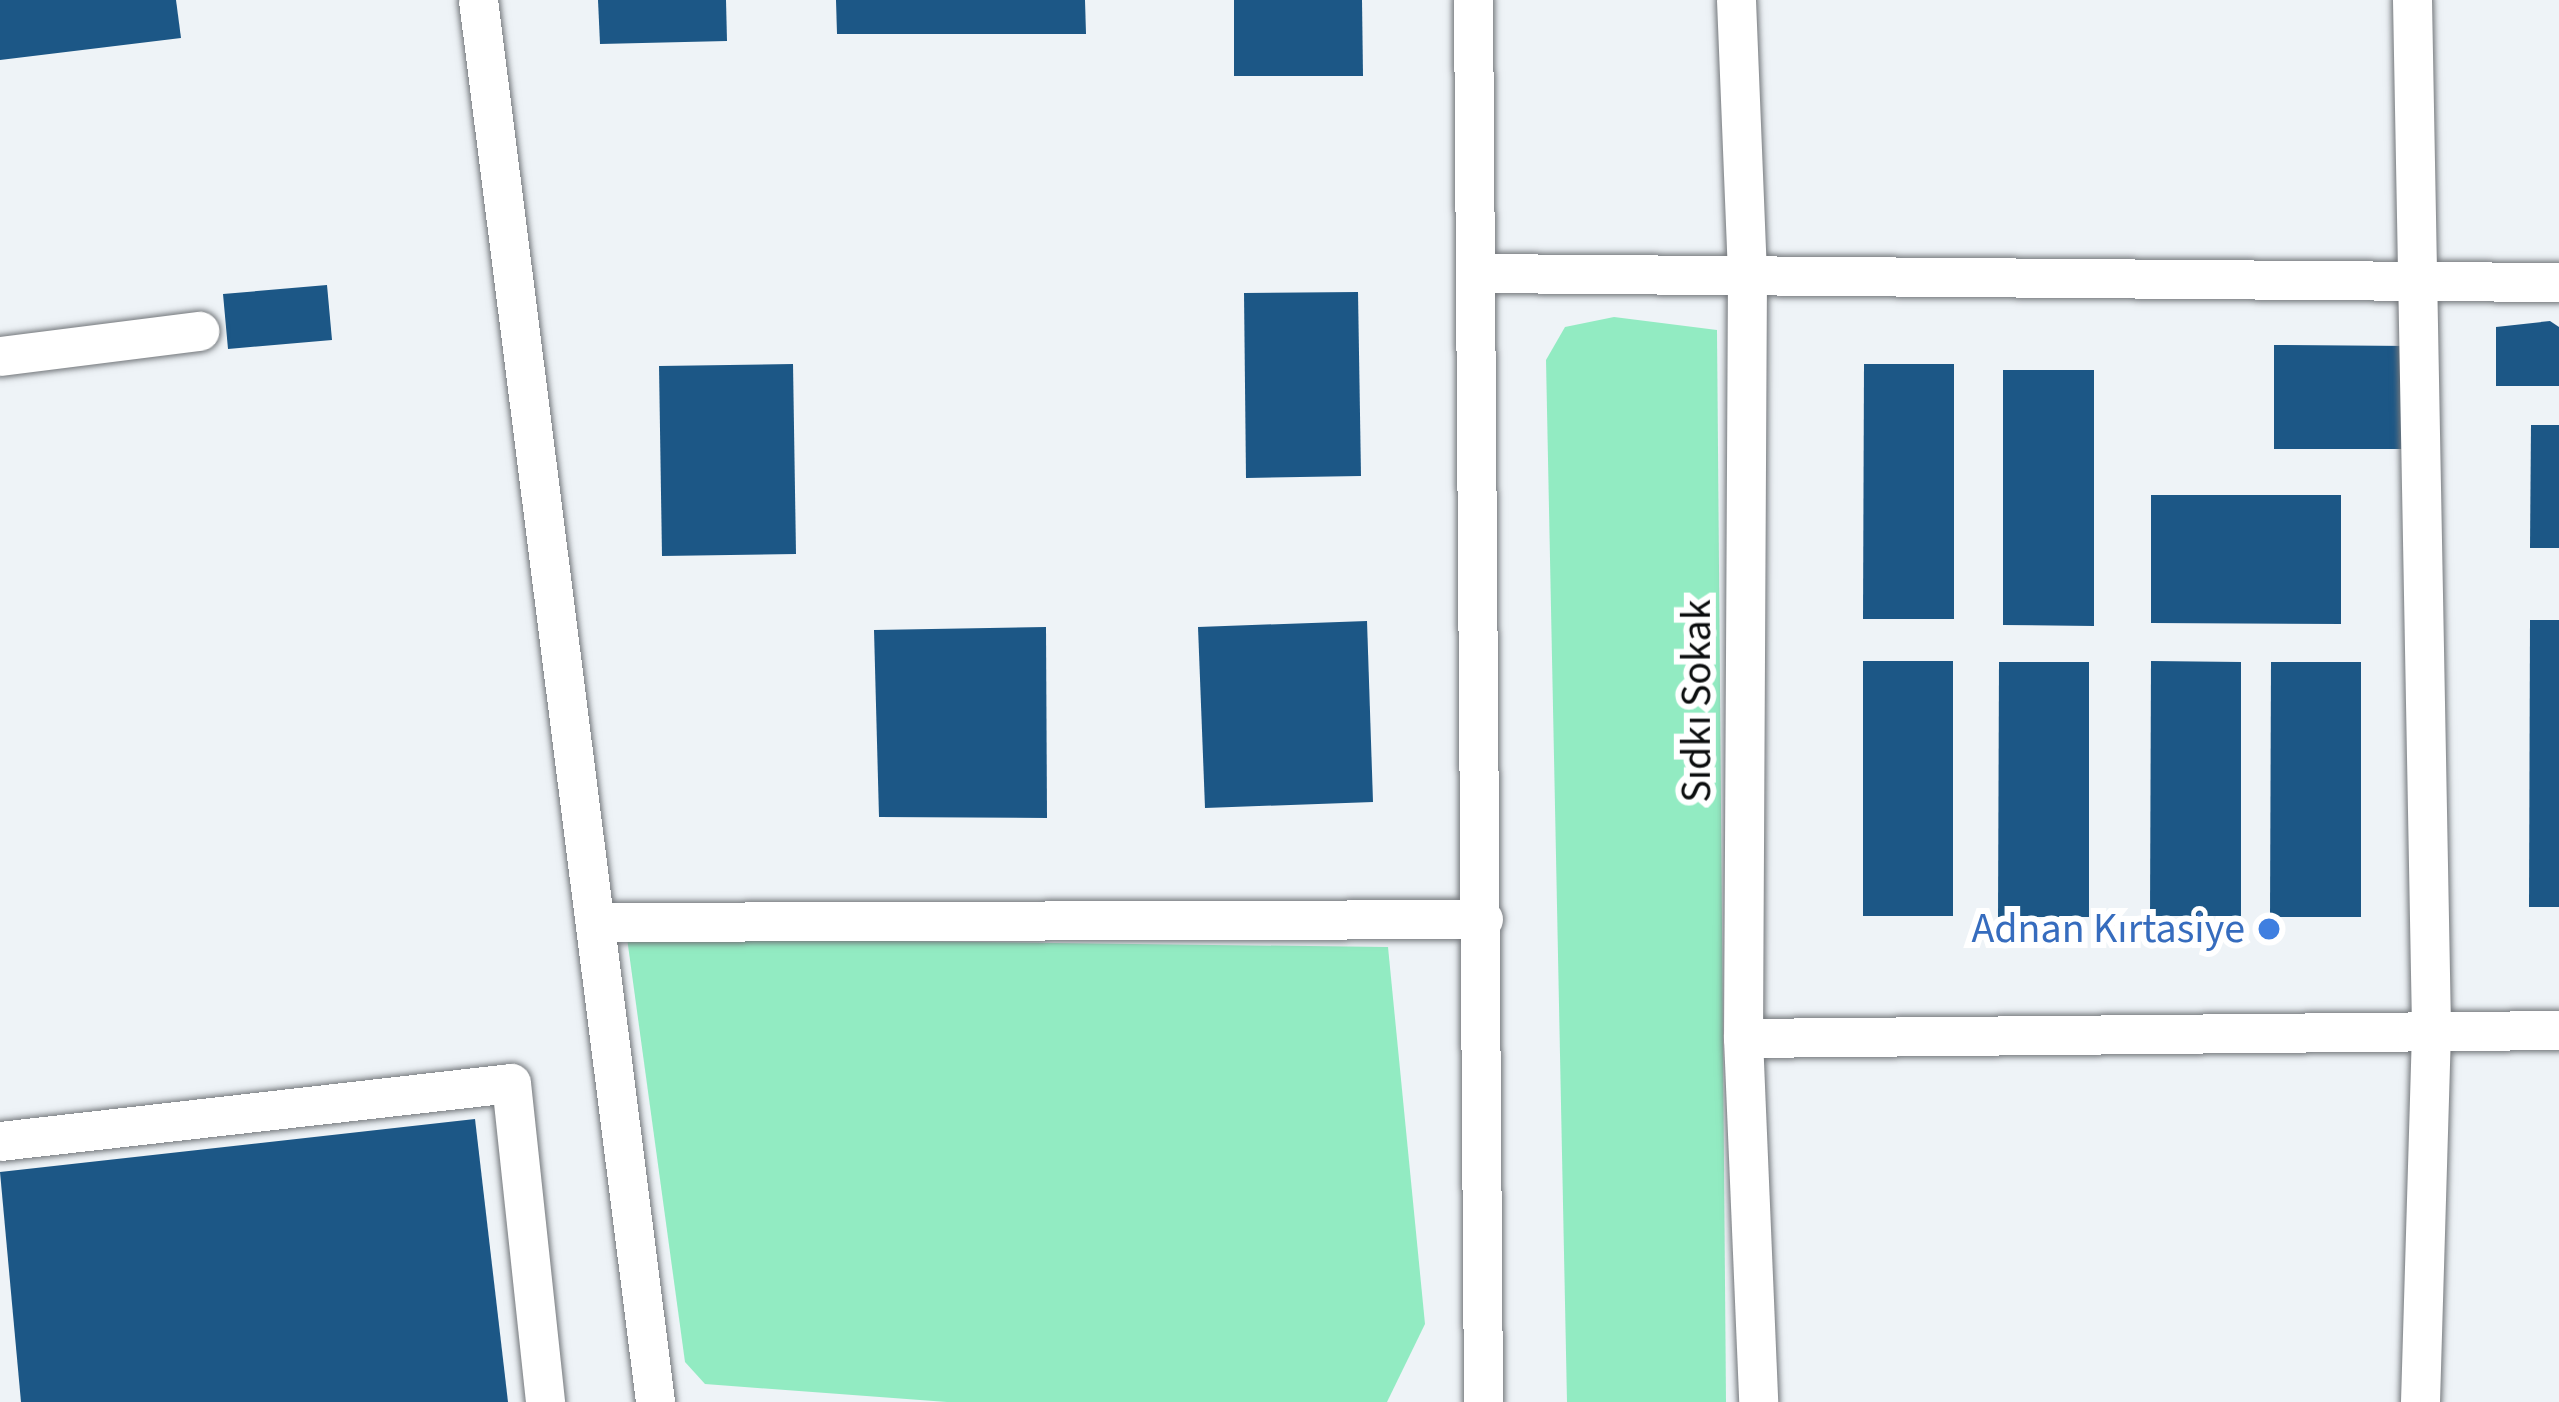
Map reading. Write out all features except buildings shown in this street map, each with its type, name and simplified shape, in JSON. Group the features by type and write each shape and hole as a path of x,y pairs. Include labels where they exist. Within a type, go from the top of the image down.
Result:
{"street":[{"path":"478,0 655,1402"},
{"path":"1473,0 1483,1402"},
{"name":"Sıdkı Sokak","path":"1736,0 1747,275 1743,1038 1758,1402"},
{"path":"2413,0 2431,1031 2420,1402"},
{"path":"1478,273 2559,281"},
{"path":"0,356 199,331"},
{"path":"595,922 1483,920"},
{"path":"1743,1038 2559,1030"},
{"path":"0,1141 511,1083 545,1402"}],"green space":[{"path":"1614,317 1717,330 1726,1402 1567,1402 1546,360 1565,327"},
{"path":"627,938 1388,947 1425,1324 1387,1402 947,1402 705,1384 685,1362"}],"place":[{"name":"Adnan Kırtasiye","path":"2269,929"}]}
